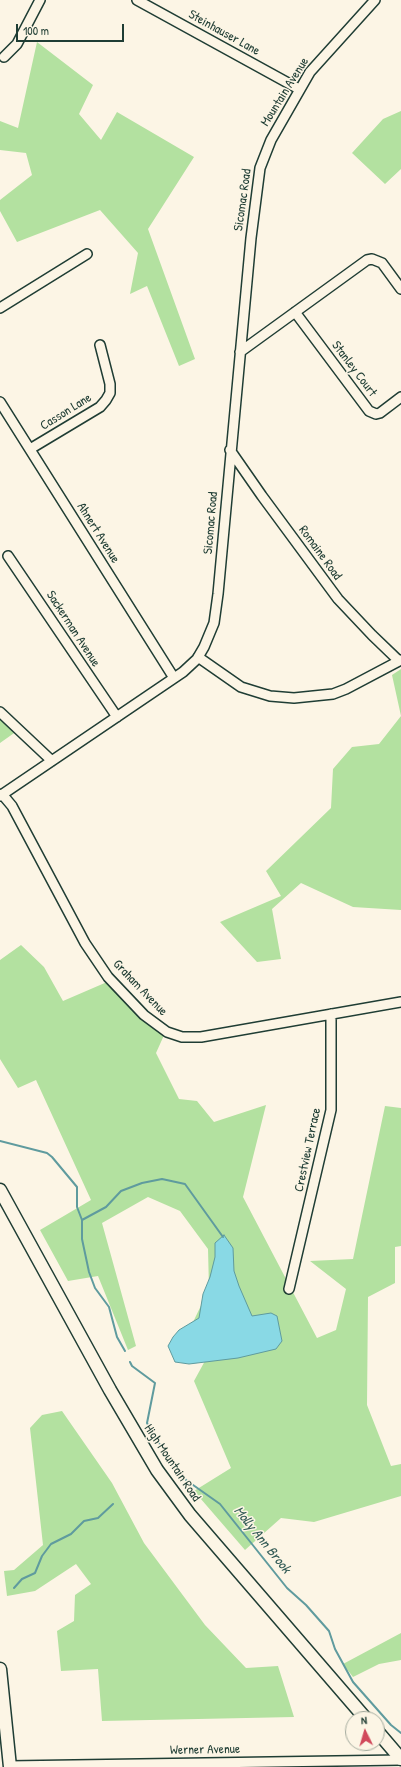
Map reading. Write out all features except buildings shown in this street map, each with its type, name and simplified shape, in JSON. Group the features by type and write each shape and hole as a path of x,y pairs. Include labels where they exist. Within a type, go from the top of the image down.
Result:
{"street":[{"path":"4,57 17,44 40,0"},
{"name":"Steinhauser Lane","path":"137,0 299,90"},
{"name":"Mountain Avenue","path":"268,147 299,90 323,57 376,0"},
{"name":"Sicomac Road","path":"1,795 174,678 198,657 214,623 257,185 260,168 268,147"},
{"path":"0,308 87,254"},
{"path":"240,352 367,260 372,259 382,263 401,289"},
{"name":"Stanley Court","path":"295,312 369,412 376,414 380,413 401,397"},
{"name":"Casson Lane","path":"30,449 100,407 106,400 110,393 110,384 100,345"},
{"name":"Ahnert Avenue","path":"0,402 174,678"},
{"name":"Romaine Road","path":"230,450 332,591 367,630 400,660"},
{"name":"Sackerman Avenue","path":"8,556 116,717"},
{"path":"198,657 241,687 270,696 294,698 334,694 400,660"},
{"path":"0,712 52,761"},
{"name":"Graham Avenue","path":"1,795 12,806 85,943 108,977 144,1014 160,1027 182,1037 201,1037 401,1002"},
{"name":"Crestview Terrace","path":"289,1289 331,1110 331,1014"},
{"name":"High Mountain Road","path":"0,1190 110,1390 157,1470 190,1514 359,1711"},
{"path":"0,1669 10,1767"},
{"path":"385,1741 401,1760"},
{"name":"Werner Avenue","path":"10,1767 401,1760"}],"green space":[{"path":"37,42 93,85 79,114 101,140 117,112 194,157 148,229 195,359 179,366 147,286 130,294 138,253 100,210 17,242 0,211 0,200 32,175 26,153 0,150 0,121 18,128"},
{"path":"401,111 401,169 385,184 352,153 383,119"},
{"path":"401,669 401,716 392,675"},
{"path":"0,715 17,731 0,743"},
{"path":"401,716 401,910 353,907 301,883 272,909 281,959 257,962 220,922 281,896 266,871 331,808 333,769 352,747 379,744"},
{"path":"21,945 44,967 63,1001 114,979 165,1033 156,1053 179,1099 197,1101 214,1122 266,1105 243,1197 317,1338 336,1330 346,1289 310,1261 353,1259 385,1106 401,1108 401,1246 395,1247 395,1283 368,1297 367,1405 391,1466 401,1464 401,1496 314,1522 281,1518 245,1550 194,1491 231,1468 194,1381 206,1359 182,1345 209,1289 208,1249 180,1211 148,1197 102,1223 136,1346 128,1350 98,1276 68,1281 40,1230 91,1200 36,1080 18,1088 0,1059 0,960"},
{"path":"62,1411 112,1483 144,1543 205,1625 246,1668 278,1666 294,1717 102,1721 98,1669 61,1671 57,1631 74,1621 75,1595 91,1584 76,1564 35,1591 7,1596 4,1571 14,1570 43,1545 30,1428 42,1415"},
{"path":"401,1633 401,1660 379,1664 353,1677 343,1664"}],"water":[{"path":"224,1235 233,1248 234,1271 252,1316 271,1313 277,1316 282,1341 276,1349 238,1358 189,1364 175,1362 168,1346 179,1330 199,1318 203,1294 210,1277 215,1257 215,1243"}],"waterway":[{"name":"Molly Ann Brook","path":"0,1141 47,1153 77,1187 77,1207 82,1220 82,1239 89,1272 95,1288 109,1307 117,1337 125,1351"},
{"path":"82,1220 106,1207 121,1191 142,1183 162,1179 185,1184 223,1237"},
{"name":"Molly Ann Brook","path":"130,1362 132,1366 155,1383 147,1423 156,1439 186,1480 220,1504 287,1588 306,1605 329,1631 335,1649 353,1682 391,1725 401,1733"},
{"path":"14,1588 22,1579 35,1573 42,1556 51,1544 71,1534 84,1521 98,1518 113,1504"}]}
